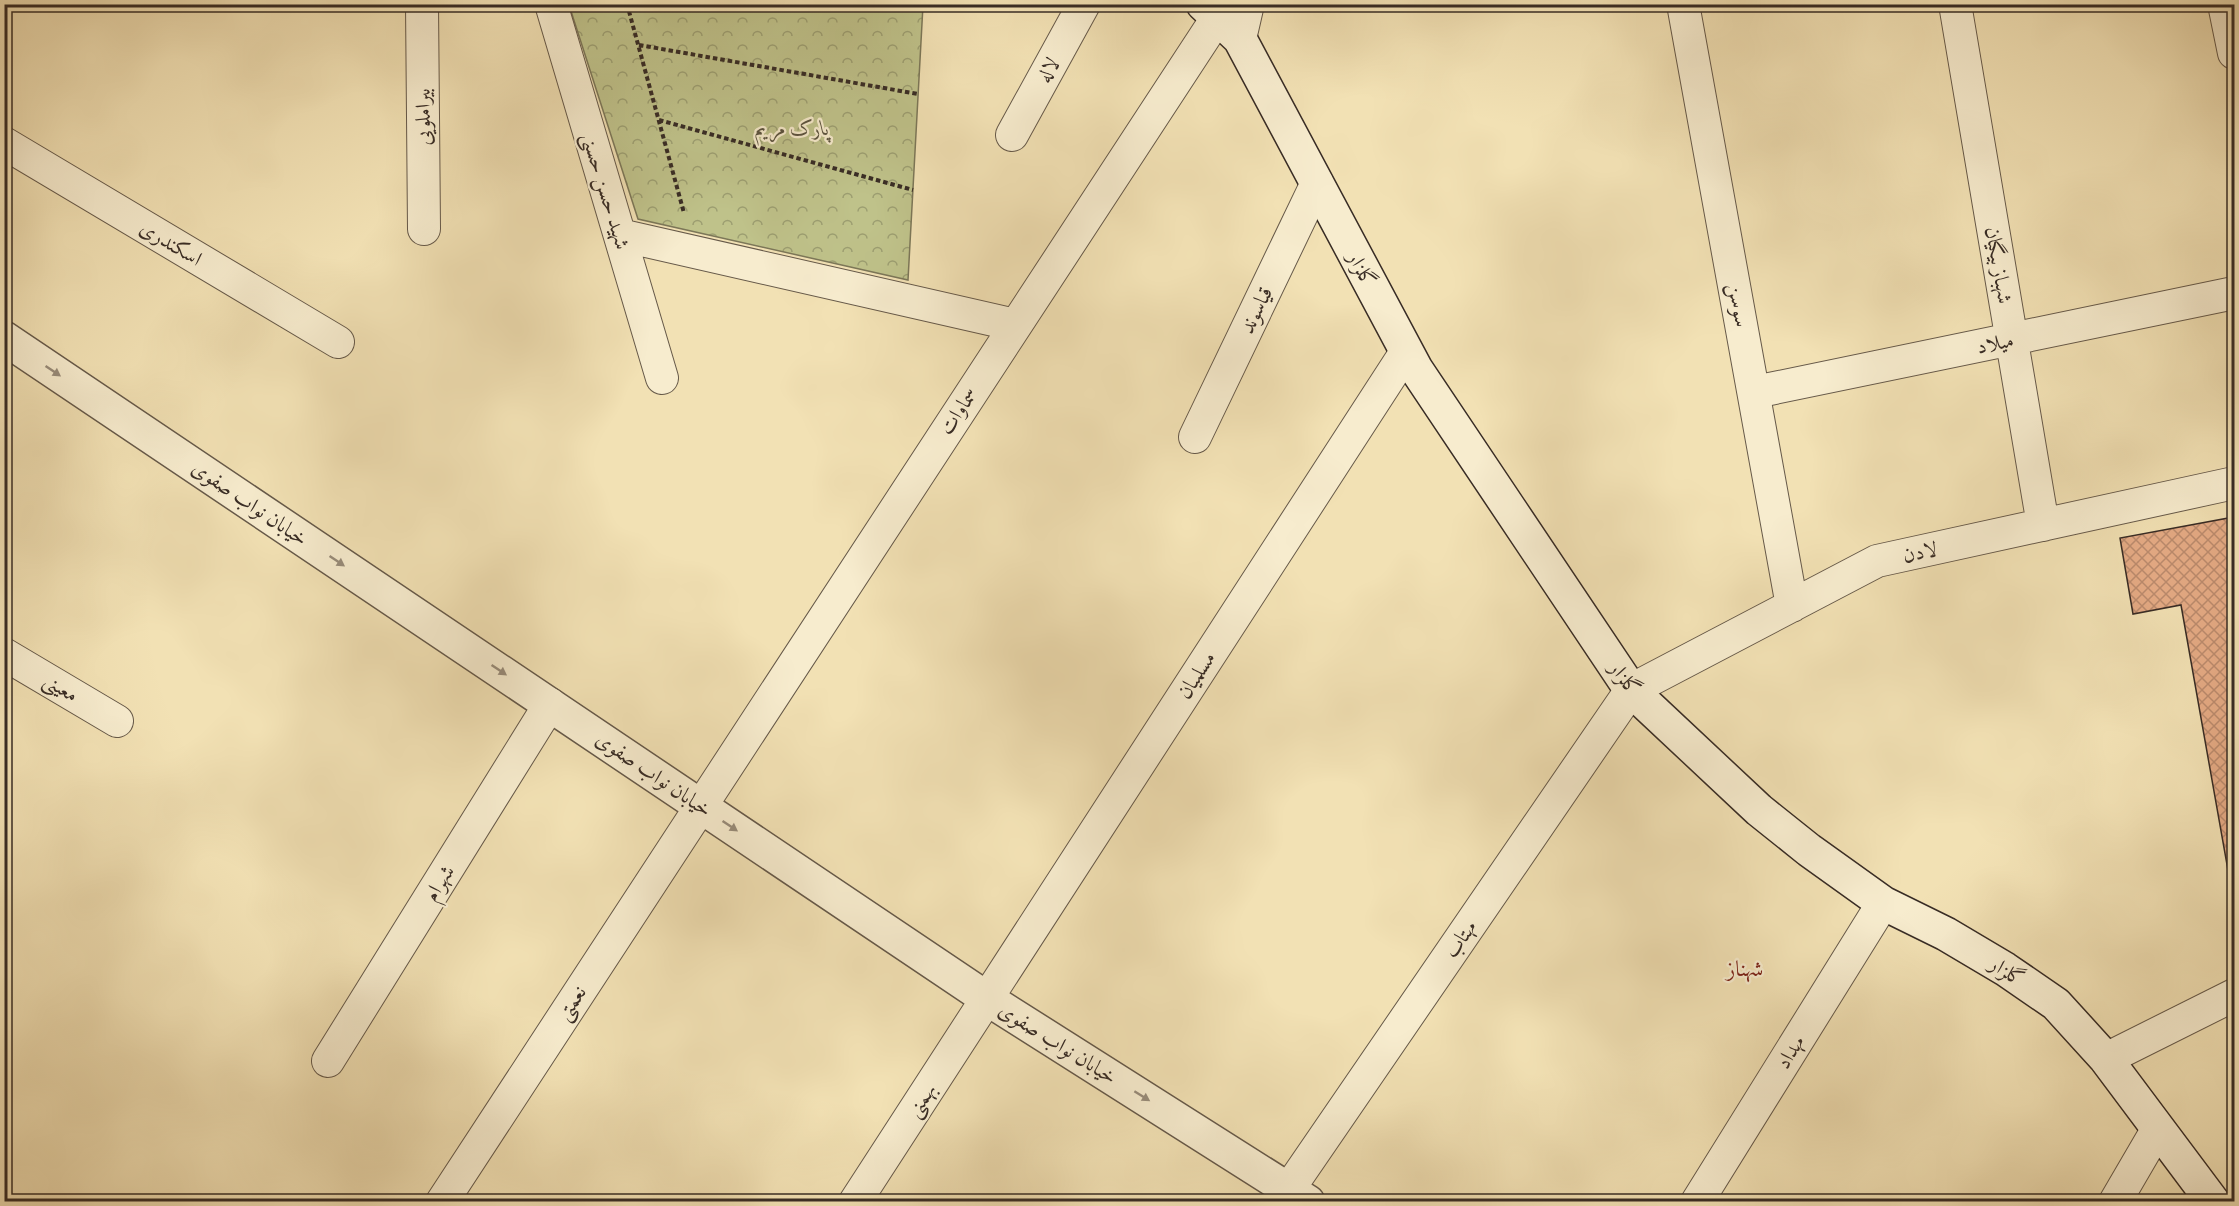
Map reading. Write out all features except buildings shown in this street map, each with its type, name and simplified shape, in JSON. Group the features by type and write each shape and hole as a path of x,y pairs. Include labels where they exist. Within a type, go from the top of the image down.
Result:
{"main road":[{"name":"گلزار","path":"1220,21 1317,183 1422,379 1631,690 1760,810 1809,850 1883,903 1946,934 2005,969 2056,1004 2106,1059 2212,1202"},
{"name":"خیابان نواب صفوی","path":"4,338 986,998 1292,1197"}],"street":[{"name":"بیراملویی","path":"422,4 424,229"},
{"name":"شهید حسن حسنی","path":"551,4 662,378"},
{"name":"لاله","path":"1012,135 1084,4"},
{"path":"1220,21 1248,4"},
{"name":"سوسن","path":"1683,4 1792,606"},
{"name":"شهباز بیگیان","path":"1955,4 2043,525"},
{"path":"2224,4 2235,53"},
{"name":"سماوات","path":"700,805 1014,325 1220,21"},
{"name":"اسکندری","path":"4,143 338,342"},
{"name":"قیاسوند","path":"1195,437 1317,183"},
{"path":"620,235 1014,325"},
{"name":"میلاد","path":"1755,392 2235,293"},
{"name":"مسلمیان","path":"986,998 1406,351"},
{"name":"لادن","path":"1631,690 1877,561 2235,483"},
{"name":"معینی","path":"4,654 117,721"},
{"name":"مهتاب","path":"1292,1197 1631,690"},
{"name":"شهرام","path":"328,1061 550,704"},
{"name":"نعمتی","path":"442,1202 700,805"},
{"name":"مهداد","path":"1697,1202 1883,903"},
{"path":"2106,1059 2235,995"},
{"name":"بهمنی","path":"855,1202 986,998"},
{"path":"2115,1202 2157,1130"}],"path":[{"path":"627,4 693,252"},
{"path":"907,4 923,6"},
{"path":"639,45 918,94"},
{"path":"659,120 913,190"}],"green space":[{"name":"پارک مریم","path":"569,5 923,5 908,280 638,219"}],"district":[{"name":"شهناز","path":"1745,968"}]}
